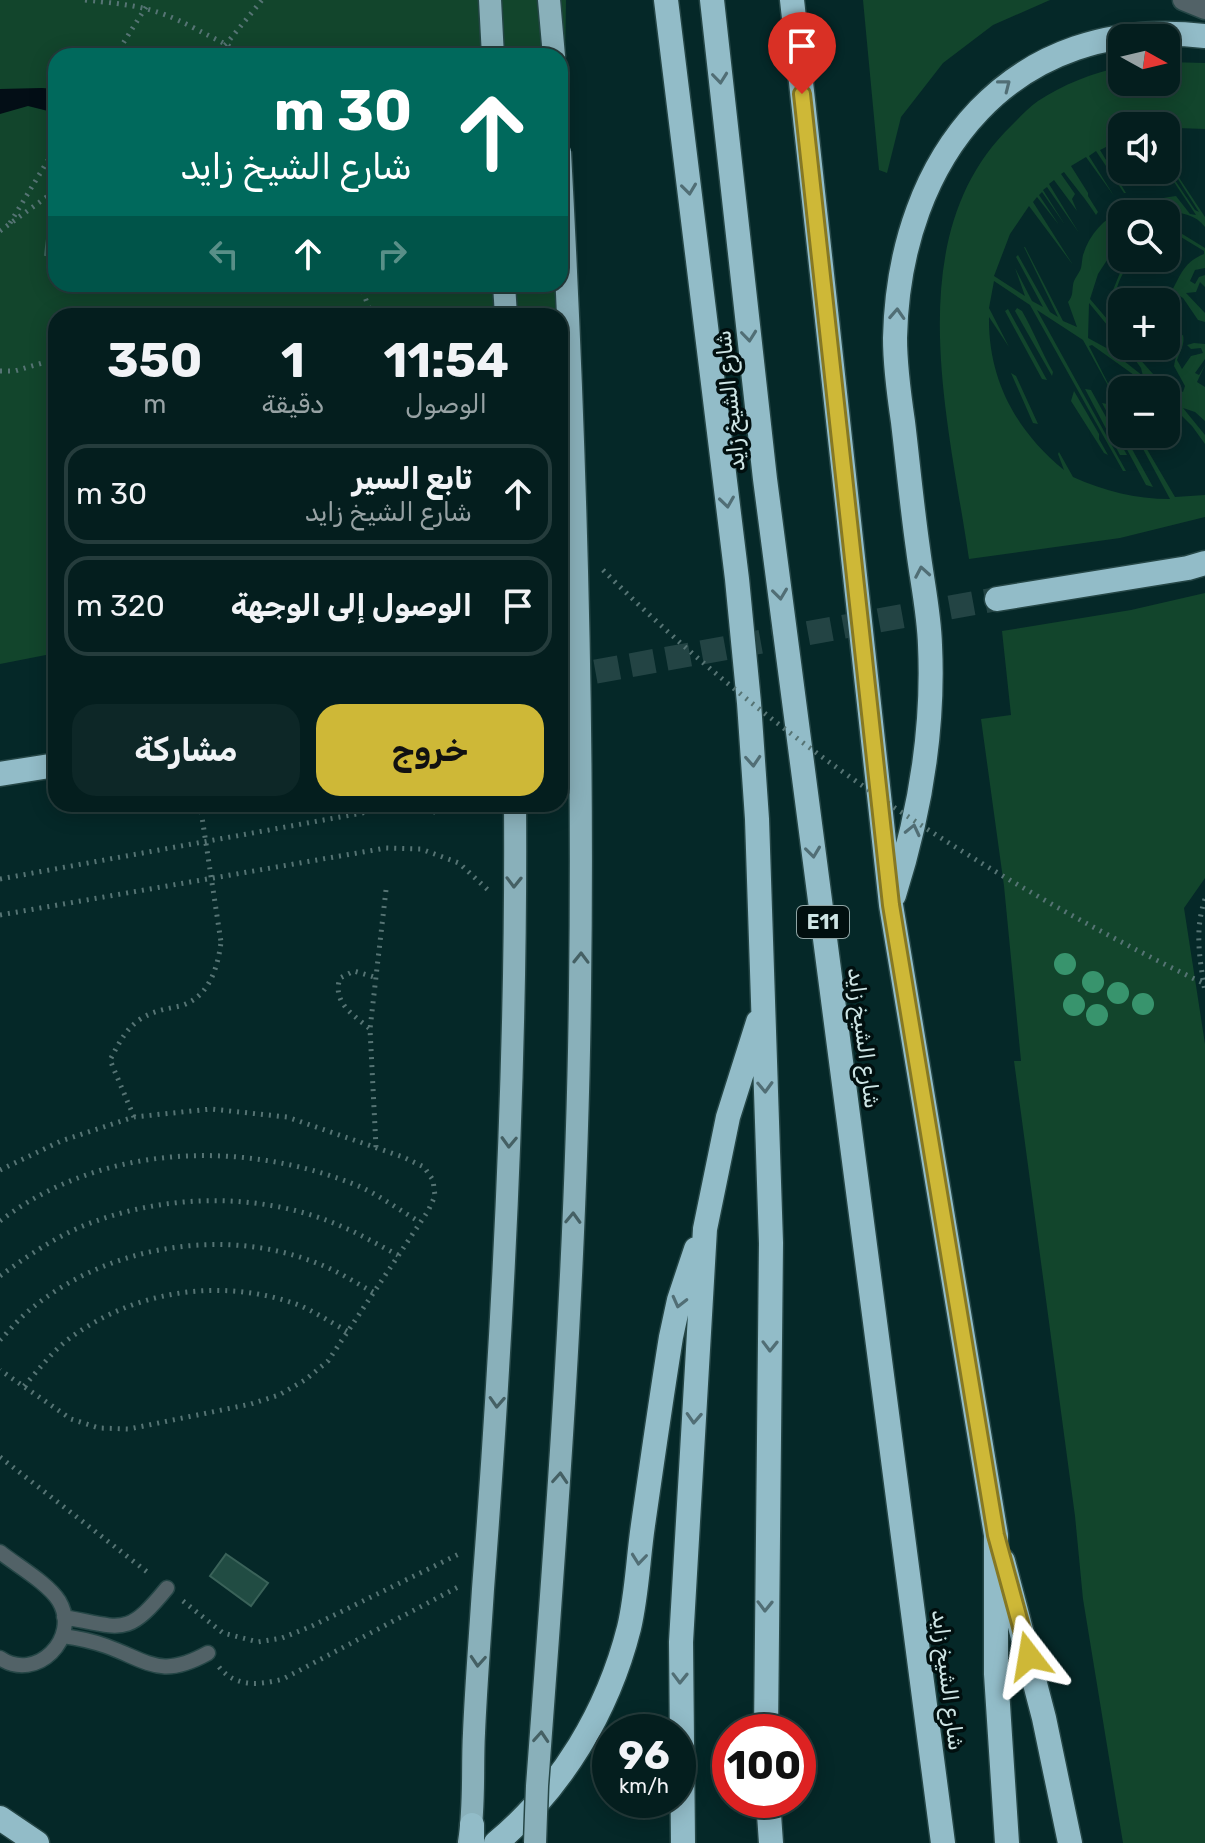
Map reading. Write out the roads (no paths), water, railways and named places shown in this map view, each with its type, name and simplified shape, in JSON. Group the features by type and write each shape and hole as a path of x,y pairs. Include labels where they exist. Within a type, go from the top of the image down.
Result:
{"highway":[{"path":"490,0 493,48"},
{"path":"549,0 553,48"},
{"path":"666,0 737,579 757,819 771,1243 766,1714"},
{"name":"شارع الشيخ زايد","path":"712,0 765,479 943,1843"},
{"name":"شارع الشيخ زايد","path":"792,0 891,905 996,1535 997,1688 1007,1843"},
{"path":"891,905 908,853 920,799 928,745 931,690 926,595 914,518 895,341 902,267 911,230 924,196 960,132 983,103 1010,81 1062,52 1107,38 1174,32 1205,36"},
{"path":"535,1843 567,1348 580,1009 579,625 568,320"},
{"path":"997,599 1205,563"},
{"path":"0,774 48,766"},
{"path":"471,1837 474,1720 495,1442 506,1238 513,1035 515,812"},
{"path":"683,1843 681,1642 705,1229 728,1117 762,1009"},
{"path":"496,1843 526,1815 572,1759 606,1695 619,1661 636,1590 671,1337 690,1264 705,1229"},
{"path":"996,1535 1044,1718 1070,1843"},
{"path":"0,1818 37,1843"},
{"path":"769,1818 771,1843"}],"street":[{"path":"1183,0 1205,9"}],"lane":[{"path":"0,1552 59,1601 64,1617 63,1636 54,1651 41,1662 24,1667 0,1658"},
{"path":"64,1617 116,1627 131,1624 143,1617 167,1588"},
{"path":"63,1636 110,1647 151,1665 170,1667 190,1663 208,1653"}],"tunnel":[{"path":"568,677 997,599"}]}
